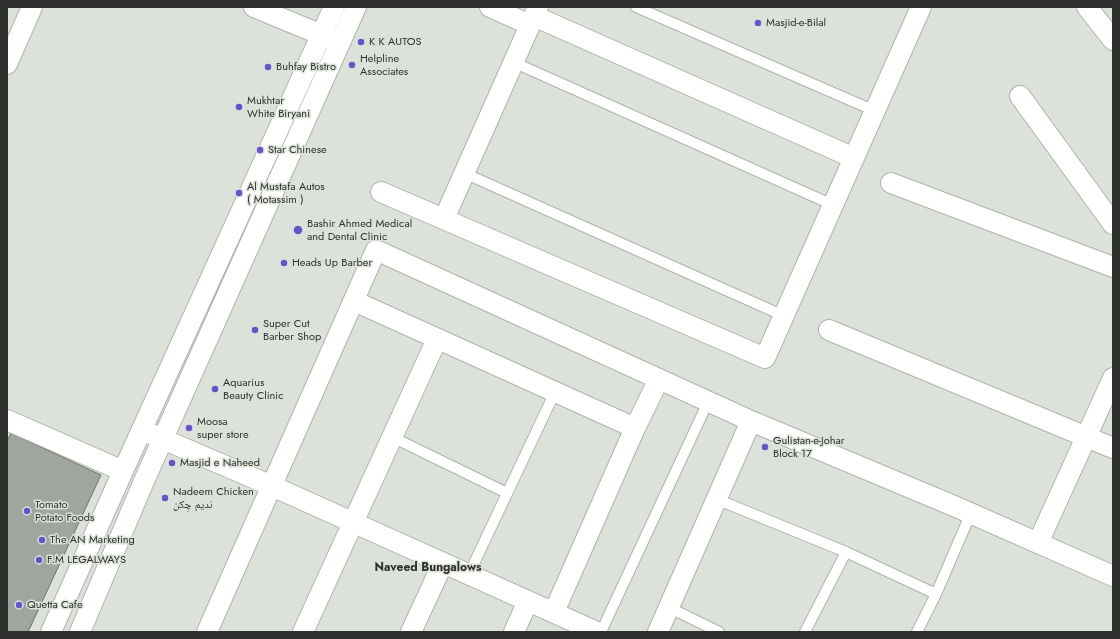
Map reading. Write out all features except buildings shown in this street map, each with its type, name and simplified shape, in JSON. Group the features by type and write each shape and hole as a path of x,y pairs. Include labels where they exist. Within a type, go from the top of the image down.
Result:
{"street":[{"path":"7,64 32,7"},
{"path":"254,7 341,43"},
{"path":"51,632 334,7"},
{"path":"80,632 162,440 356,7"},
{"path":"490,7 534,16 854,158"},
{"path":"381,192 765,358 921,7"},
{"path":"1087,7 1113,40"},
{"path":"444,219 534,16"},
{"path":"1020,96 1113,224"},
{"path":"891,183 1113,267"},
{"path":"207,632 376,250 708,402 971,513 1113,576"},
{"path":"354,301 635,428"},
{"path":"829,330 1113,448"},
{"path":"303,632 437,338"},
{"path":"1038,543 1113,378"},
{"path":"554,612 635,428 659,379"},
{"path":"7,420 123,471"},
{"path":"658,632 751,421"},
{"path":"142,430 443,562 593,631"},
{"path":"411,632 443,562"},
{"path":"514,632 528,601"}],"lane":[{"path":"636,7 875,111"},
{"path":"513,62 833,205"},
{"path":"464,173 784,316"},
{"path":"469,574 555,392"},
{"path":"593,631 708,402"},
{"path":"392,437 507,493"},
{"path":"716,499 846,552 936,594"},
{"path":"917,632 936,594 971,513"},
{"path":"805,632 846,552"},
{"path":"668,607 720,632"}],"place":[{"name":"Masjid-e-Bilal","path":"758,23"},
{"name":"K K AUTOS","path":"361,42"},
{"name":"Helpline Associates","path":"352,65"},
{"name":"Buhfay Bistro","path":"268,67"},
{"name":"Mukhtar White Biryani","path":"239,107"},
{"name":"Star Chinese","path":"260,150"},
{"name":"Al Mustafa Autos ( Motassim )","path":"239,193"},
{"name":"Bashir Ahmed Medical and Dental Clinic","path":"298,230"},
{"name":"Heads Up Barber","path":"284,263"},
{"name":"Super Cut Barber Shop","path":"255,330"},
{"name":"Aquarius Beauty Clinic","path":"215,389"},
{"name":"Moosa super store","path":"189,428"},
{"name":"Gulistan-e-Johar Block 17","path":"765,447"},
{"name":"Masjid e Naheed","path":"172,463"},
{"name":"Nadeem Chicken ندیم چِکن","path":"165,498"},
{"name":"Tomato Potato Foods","path":"27,511"},
{"name":"The AN Marketing","path":"42,540"},
{"name":"F.M LEGALWAYS","path":"39,560"},
{"name":"Quetta Cafe","path":"19,605"}],"district":[{"name":"Naveed Bungalows","path":"428,568"}]}
